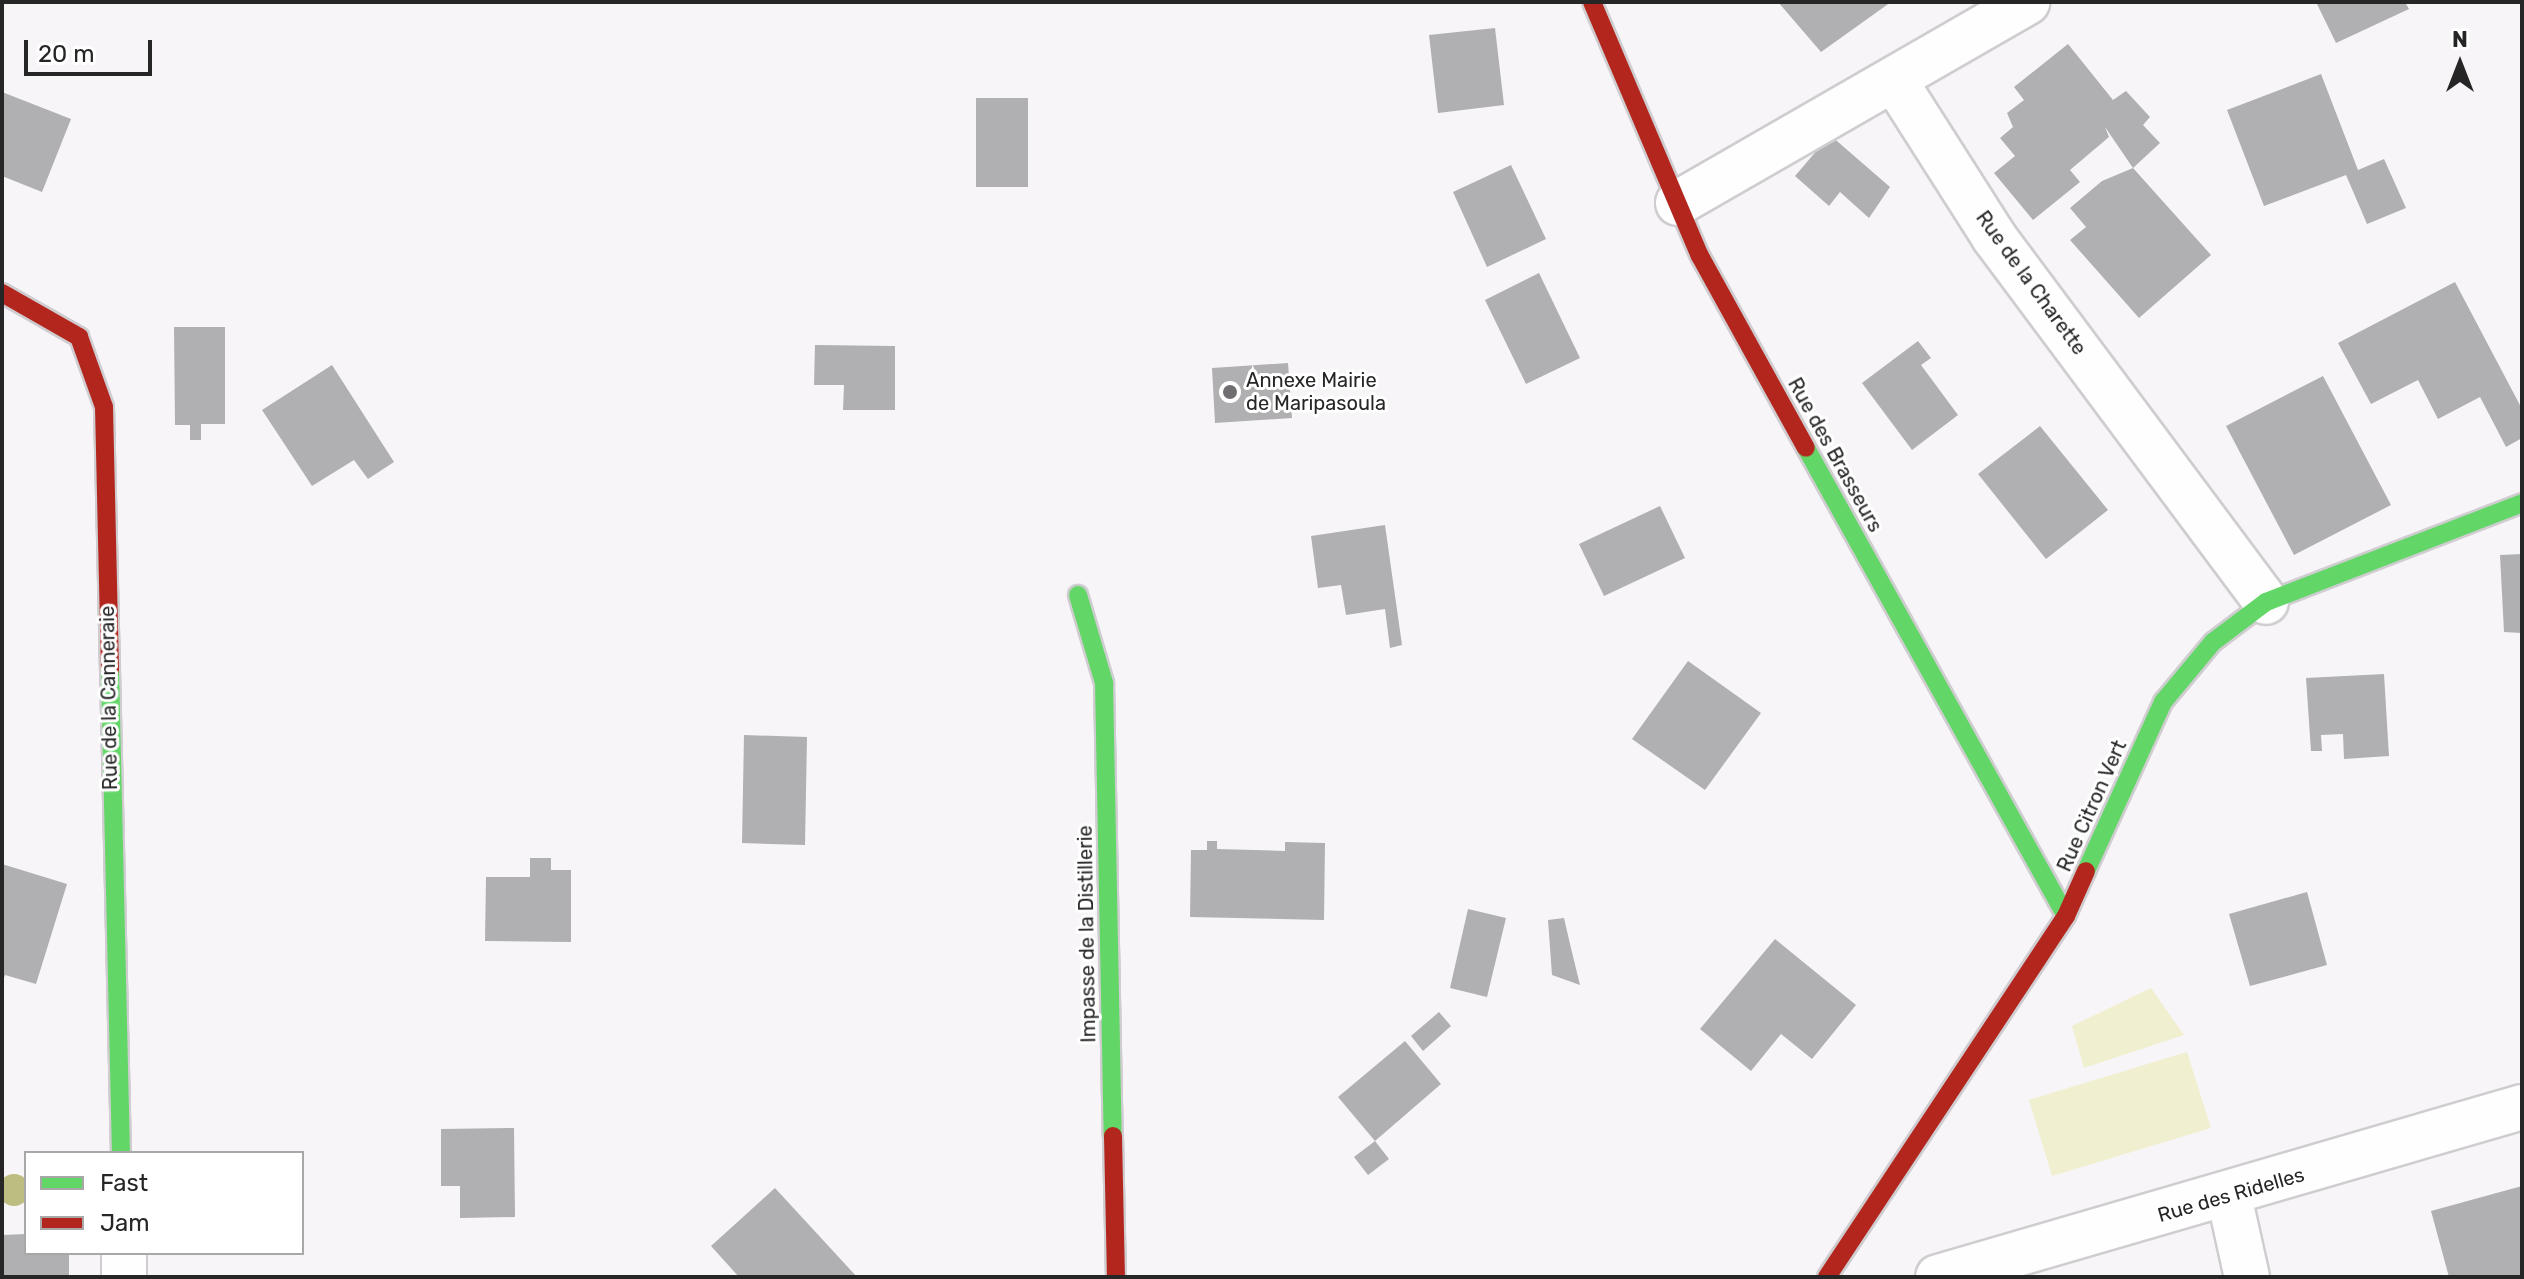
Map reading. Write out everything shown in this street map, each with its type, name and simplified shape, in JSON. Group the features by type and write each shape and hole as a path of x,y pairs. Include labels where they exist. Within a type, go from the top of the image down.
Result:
{"street":[{"name":"Rue des Brasseurs","path":"1592,2 1678,203 2066,916"},
{"path":"1678,203 1896,83 2027,2"},
{"name":"Rue de la Charette","path":"1896,83 1994,237 2266,602"},
{"name":"Rue de la Canneraie","path":"2,293 79,337 104,407 121,1151"},
{"name":"Rue Citron Vert","path":"1827,1277 2066,916 2163,702 2213,642 2266,602 2522,503"},
{"name":"Impasse de la Distillerie","path":"1078,595 1104,683 1116,1277"},
{"name":"Rue des Ridelles","path":"1938,1277 2229,1196 2522,1107"},
{"path":"2229,1196 2247,1277"},
{"path":"124,1255 124,1277"}],"green space":[{"path":"2151,988 2184,1035 2084,1068 2072,1026"},
{"path":"2187,1052 2211,1128 2052,1176 2029,1100"}],"shaded area":[{"path":"8,1175 24,1178 24,1202 8,1205 -1,1196 -1,1184"}],"building":[{"path":"1778,2 1891,2 1821,52"},
{"path":"2316,2 2405,2 2409,9 2336,43"},
{"path":"1495,28 1504,105 1438,113 1429,35"},
{"path":"2068,44 2113,100 2126,91 2150,117 2143,125 2160,143 2133,168 2105,127 2109,137 2070,170 2080,182 2033,220 1994,173 2015,156 2000,138 2013,127 2007,113 2024,100 2014,87"},
{"path":"2321,74 2358,170 2384,159 2406,208 2367,224 2346,175 2264,206 2227,110"},
{"path":"2,92 71,119 42,192 2,176"},
{"path":"976,98 1028,98 1028,187 976,187"},
{"path":"1830,135 1890,187 1869,218 1840,192 1829,206 1795,176"},
{"path":"1511,165 1546,239 1487,267 1453,192"},
{"path":"2133,168 2211,255 2139,318 2070,240 2086,227 2070,208 2102,181"},
{"path":"1539,273 1580,358 1526,384 1485,300"},
{"path":"2455,282 2522,409 2522,438 2506,447 2480,397 2438,419 2418,380 2371,404 2338,343"},
{"path":"174,327 225,327 225,424 201,424 201,440 190,440 190,425 175,425"},
{"path":"1918,341 1931,358 1921,365 1958,415 1912,450 1862,383"},
{"path":"815,345 895,346 895,410 843,410 844,385 814,385"},
{"path":"1288,363 1292,418 1215,423 1212,368"},
{"path":"332,365 394,462 368,479 354,460 312,486 262,410"},
{"path":"2323,376 2391,505 2294,555 2226,426"},
{"path":"2040,426 2108,510 2046,559 1978,474"},
{"path":"1660,506 1685,558 1604,596 1579,544"},
{"path":"1385,525 1402,645 1390,648 1385,609 1346,615 1341,585 1318,588 1311,536"},
{"path":"2522,554 2522,633 2504,632 2500,555"},
{"path":"1688,661 1761,713 1705,790 1632,739"},
{"path":"2384,674 2389,756 2344,759 2343,734 2321,735 2322,751 2311,751 2306,678"},
{"path":"744,735 807,737 805,845 742,843"},
{"path":"1207,841 1217,841 1217,849 1285,851 1285,842 1325,843 1324,920 1190,917 1191,850 1207,850"},
{"path":"530,858 551,858 551,870 571,870 571,942 485,941 486,877 530,877"},
{"path":"2,864 67,884 36,984 5,975 2,984"},
{"path":"2307,892 2327,965 2250,986 2229,914"},
{"path":"1468,909 1506,918 1487,997 1450,988"},
{"path":"1564,918 1580,985 1552,975 1548,920"},
{"path":"1775,939 1856,1005 1812,1059 1781,1034 1751,1071 1700,1029"},
{"path":"1439,1012 1451,1026 1423,1051 1411,1036"},
{"path":"1405,1041 1441,1084 1375,1141 1338,1097"},
{"path":"514,1128 515,1217 460,1218 460,1186 441,1186 441,1129"},
{"path":"1375,1141 1389,1159 1368,1175 1354,1157"},
{"path":"2522,1186 2522,1277 2449,1277 2431,1211"},
{"path":"775,1188 857,1277 739,1277 711,1246"},
{"path":"24,1234 24,1255 69,1255 69,1277 2,1277 2,1235"}],"traffic: fast":[{"path":"1806,448 2066,916"},
{"path":"2086,871 2163,702 2213,642 2266,602 2522,503"},
{"path":"1078,595 1104,683 1113,1136"},
{"path":"110,670 121,1151"}],"traffic: jam":[{"path":"1592,2 1700,256 1806,448"},
{"path":"2,293 79,337 104,407 110,670"},
{"path":"1827,1277 2066,916 2086,871"},
{"path":"1113,1136 1116,1277"}],"place":[{"name":"Annexe Mairie de Maripasoula","path":"1230,392"}]}
